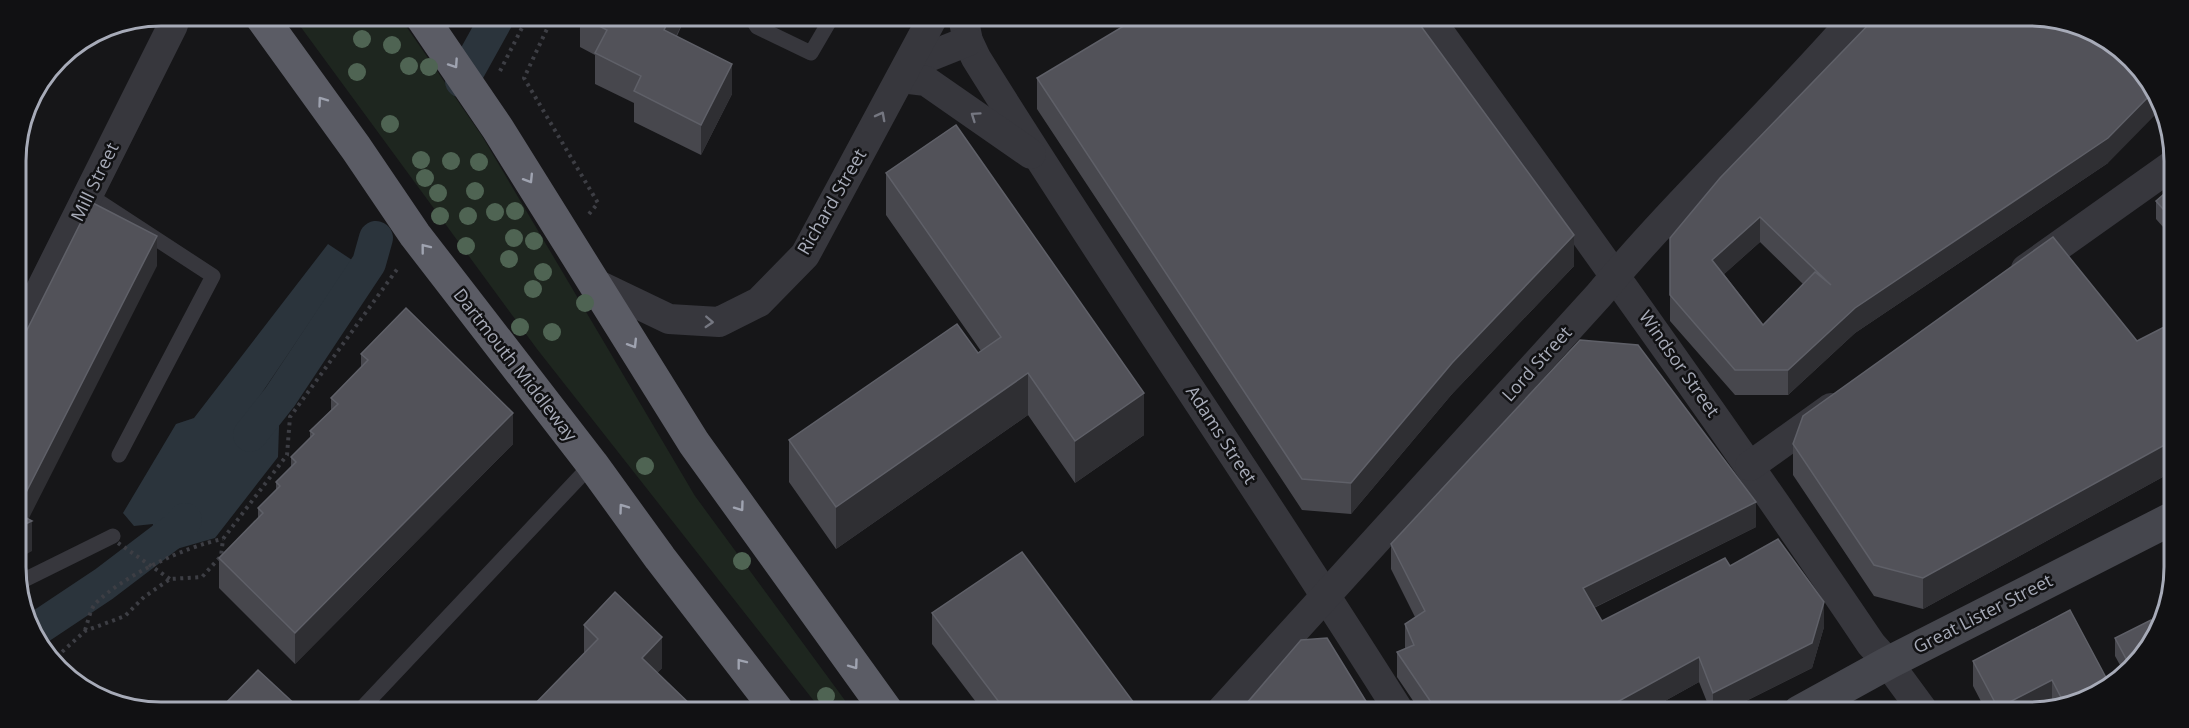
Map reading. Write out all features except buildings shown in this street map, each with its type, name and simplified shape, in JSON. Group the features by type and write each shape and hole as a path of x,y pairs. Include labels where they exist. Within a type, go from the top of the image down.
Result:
{"highway":[{"name":"Dartmouth Middleway","path":"268,26 356,148 415,235 592,464 660,558 771,702"},
{"path":"428,26 498,129 694,443 880,702"}],"main road":[{"name":"Great Lister Street","path":"1817,702 1888,663 2164,523"}],"street":[{"name":"Mill Street","path":"26,319 173,26"},
{"name":"Richard Street","path":"596,284 669,319 719,322 759,302 805,255 928,26"},
{"name":"Windsor Street","path":"1435,26 1616,275 1871,644 1917,702"},
{"name":"Lord Street","path":"1229,702 1616,275 1848,26"},
{"path":"905,71 965,29"},
{"name":"Adams Street","path":"965,29 976,58 1040,161 1327,596 1393,702"},
{"name":"Adams Street","path":"905,71 926,81 1040,161"},
{"path":"2008,282 2164,171"},
{"path":"1750,466 1855,391"}],"lane":[{"path":"756,26 811,52 827,26"},
{"path":"89,195 213,276 119,455"},
{"path":"368,702 592,464"},
{"path":"26,579 115,539"}],"path":[{"path":"500,71 523,26"},
{"path":"548,26 524,78 598,203 568,241"},
{"path":"58,655 85,631 125,616 144,597 170,579 202,577 221,556 224,539 287,455 290,417 398,268"},
{"path":"115,539 170,579"},
{"path":"85,631 94,605 131,577 168,558 224,539"}],"shaded area":[{"path":"300,26 406,26 482,136 695,496 846,702 815,702 537,349"},
{"path":"328,244 352,260 257,400 256,410 280,397 278,457 215,538 159,554 149,550 153,524 134,526 123,513 176,424 194,418"}],"waterway":[{"path":"462,81 492,26"},
{"path":"250,435 280,397 369,263 376,238"},
{"path":"39,627 104,584 185,520"}]}
